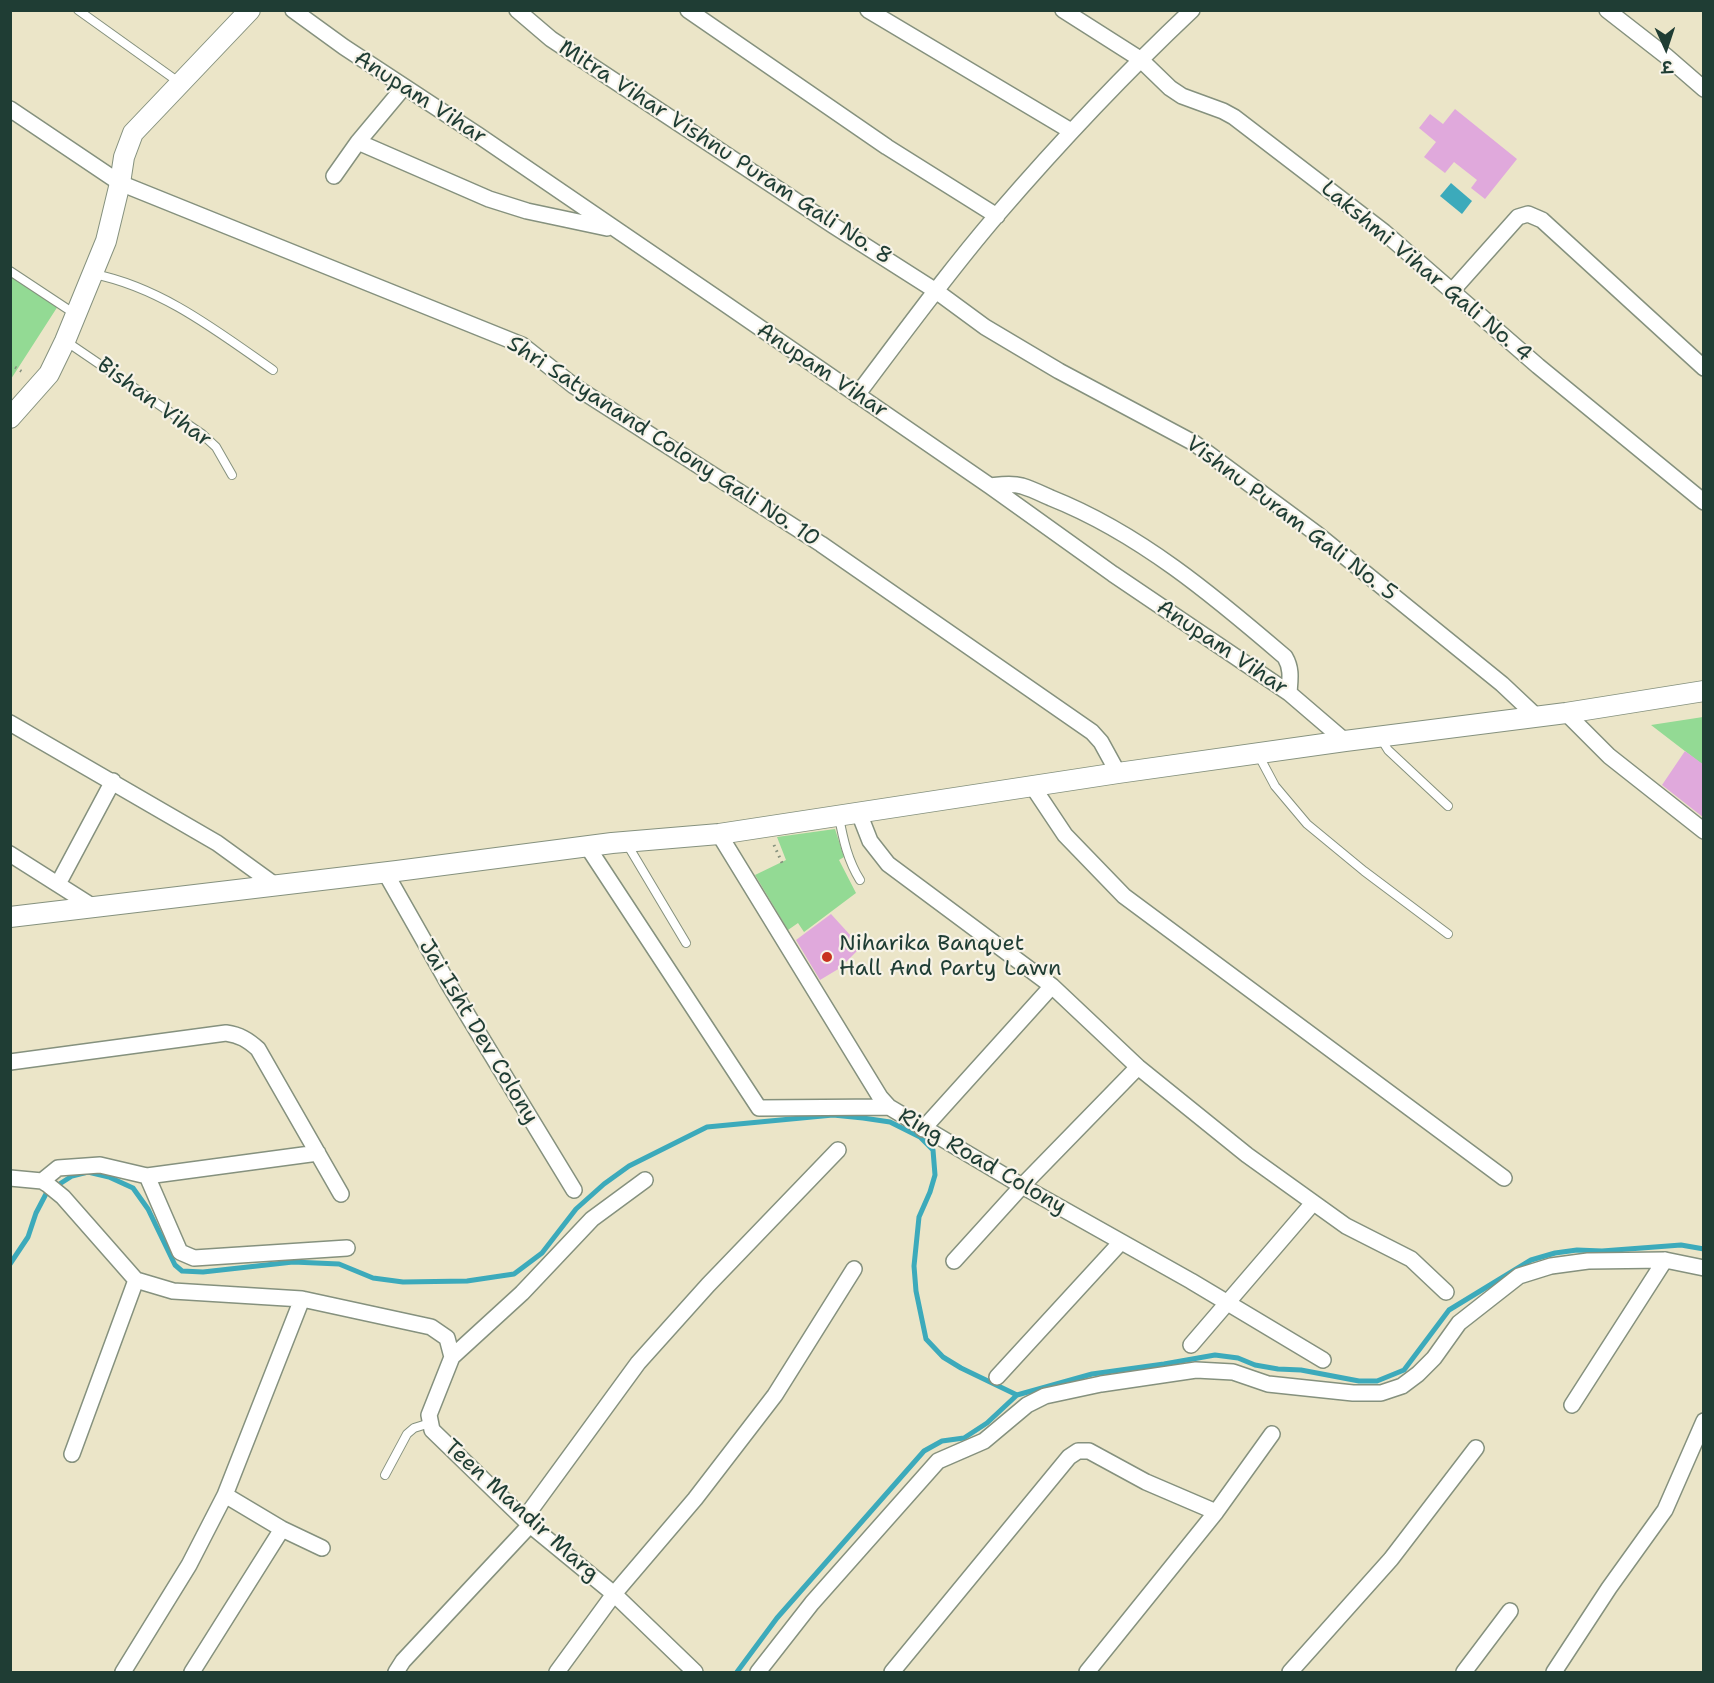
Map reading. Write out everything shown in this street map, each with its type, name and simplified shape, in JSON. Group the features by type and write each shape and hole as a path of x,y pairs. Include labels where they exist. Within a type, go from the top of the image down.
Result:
{"street":[{"path":"10,418 49,374 77,315 106,241 124,156 133,133 250,10"},
{"name":"Anupam Vihar","path":"293,10 990,486 1113,574 1290,693 1345,741"},
{"name":"Mitra Vihar Vishnu Puram Gali No. 8","path":"517,10 551,39 648,105 936,291"},
{"path":"688,10 887,147 997,216"},
{"path":"868,10 1071,131"},
{"name":"Lakshmi Vihar Gali No. 4","path":"1064,10 1140,59 1170,88 1182,96 1224,111 1234,117 1384,232 1538,366 1704,502"},
{"path":"857,395 936,291 997,216 1071,131 1140,59 1192,10"},
{"path":"1607,10 1704,89"},
{"path":"334,176 358,142 404,87"},
{"name":"Shri Satyanand Colony Gali No. 10","path":"10,110 120,183 522,345 574,386 821,544 1092,732 1101,742 1118,774"},
{"path":"358,142 489,199 535,213 613,229"},
{"path":"1452,291 1518,217 1528,214 1542,220 1704,368"},
{"name":"Vishnu Puram Gali No. 5","path":"936,291 985,327 1059,371 1194,442 1336,549 1493,677 1536,716"},
{"path":"990,486 1009,484 1021,486 1086,512 1134,541 1234,613 1285,657 1291,673 1290,693"},
{"path":"10,917 626,841 719,834 1379,736 1566,713 1704,691"},
{"path":"1566,713 1609,756 1704,831"},
{"path":"10,723 217,843 275,885"},
{"path":"58,884 113,781"},
{"path":"1033,787 1065,834 1124,896 1504,1178"},
{"path":"859,813 870,841 888,864 1052,986 1138,1067 1247,1155 1346,1226 1411,1259 1446,1292"},
{"name":"Ring Road Colony","path":"719,834 880,1097 889,1107 1323,1360"},
{"path":"587,846 759,1108 889,1107"},
{"path":"10,854 92,906"},
{"name":"Jai Isht Dev Colony","path":"385,872 448,983 574,1190"},
{"path":"923,1128 1052,986"},
{"path":"10,1062 226,1033 239,1035 258,1049 341,1194"},
{"path":"954,1261 1022,1186 1138,1067"},
{"path":"396,1672 403,1660 527,1522 638,1363 708,1285 838,1150"},
{"path":"45,1182 58,1168 100,1165 147,1176 318,1154"},
{"path":"147,1176 180,1252 194,1258 347,1248"},
{"path":"10,1178 45,1182 63,1197 136,1280 173,1291 302,1299 431,1328 447,1338 452,1357 522,1293 592,1219 645,1180"},
{"path":"1191,1345 1313,1203"},
{"path":"997,1377 1121,1242"},
{"path":"758,1672 812,1603 938,1461 984,1441 1027,1405 1045,1396 1101,1384 1212,1369 1233,1372 1268,1384 1353,1393 1381,1393 1402,1386 1418,1374 1434,1358 1459,1323 1519,1276 1551,1266 1588,1261 1665,1260 1704,1268"},
{"path":"1572,1405 1665,1260"},
{"path":"556,1672 614,1594 695,1499 775,1395 854,1269"},
{"path":"72,1454 136,1280"},
{"path":"123,1672 189,1565 225,1495 302,1299"},
{"name":"Teen Mandir Marg","path":"452,1357 429,1415 432,1430 527,1522 614,1594 695,1672"},
{"path":"1554,1672 1609,1588 1665,1510 1704,1421"},
{"path":"1087,1672 1216,1512 1272,1434"},
{"path":"1290,1672 1391,1558 1476,1448"},
{"path":"892,1672 1068,1457 1078,1451 1089,1451 1146,1482 1216,1512"},
{"path":"225,1495 282,1529 322,1548"},
{"path":"192,1672 282,1529"},
{"path":"1464,1672 1510,1611"}],"lane":[{"path":"78,10 182,84"},
{"path":"10,271 77,315"},
{"path":"94,274 117,279 186,310 273,370"},
{"name":"Bishan Vihar","path":"65,341 202,434 216,447 232,475"},
{"path":"1379,736 1388,750 1448,806"},
{"path":"1257,754 1275,786 1307,824 1364,871 1448,934"},
{"path":"839,815 844,844 860,880"},
{"path":"626,841 686,943"},
{"path":"385,1475 407,1434 414,1428 430,1423"}],"green space":[{"path":"11,275 58,306 11,379"},
{"path":"1703,717 1703,765 1651,725"},
{"path":"835,829 844,857 839,860 856,893 804,932 798,923 788,930 755,875 786,860 777,837"}],"water":[{"path":"1451,183 1472,201 1462,214 1440,196"}],"building":[{"path":"1455,109 1517,159 1485,199 1471,188 1477,180 1454,162 1445,173 1424,157 1436,142 1419,128 1430,114 1443,124"},
{"path":"1685,751 1704,765 1704,818 1662,785"},
{"name":"Niharika Banquet Hall And Party Lawn","path":"831,914 861,947 840,968 820,980 796,940"}],"waterway":[{"path":"10,1264 28,1237 36,1213 47,1192 72,1176 88,1172 109,1177 133,1188 148,1209 175,1265 182,1271 203,1272 293,1262 339,1264 373,1278 403,1282 467,1281 514,1274 542,1253 576,1209 604,1184 629,1166 707,1127 833,1115 890,1122 920,1137 933,1150 935,1175 919,1217 914,1266 916,1291 926,1339 943,1357 1017,1395 1092,1374 1215,1355 1238,1358 1255,1365 1278,1369 1301,1370 1359,1381 1377,1381 1404,1370 1449,1310 1531,1260 1577,1250 1602,1251 1681,1245 1704,1249"},
{"path":"737,1672 777,1618 924,1451 942,1441 964,1438 987,1423 1017,1395"}],"place":[{"name":"Niharika Banquet Hall And Party Lawn","path":"827,957"}]}
